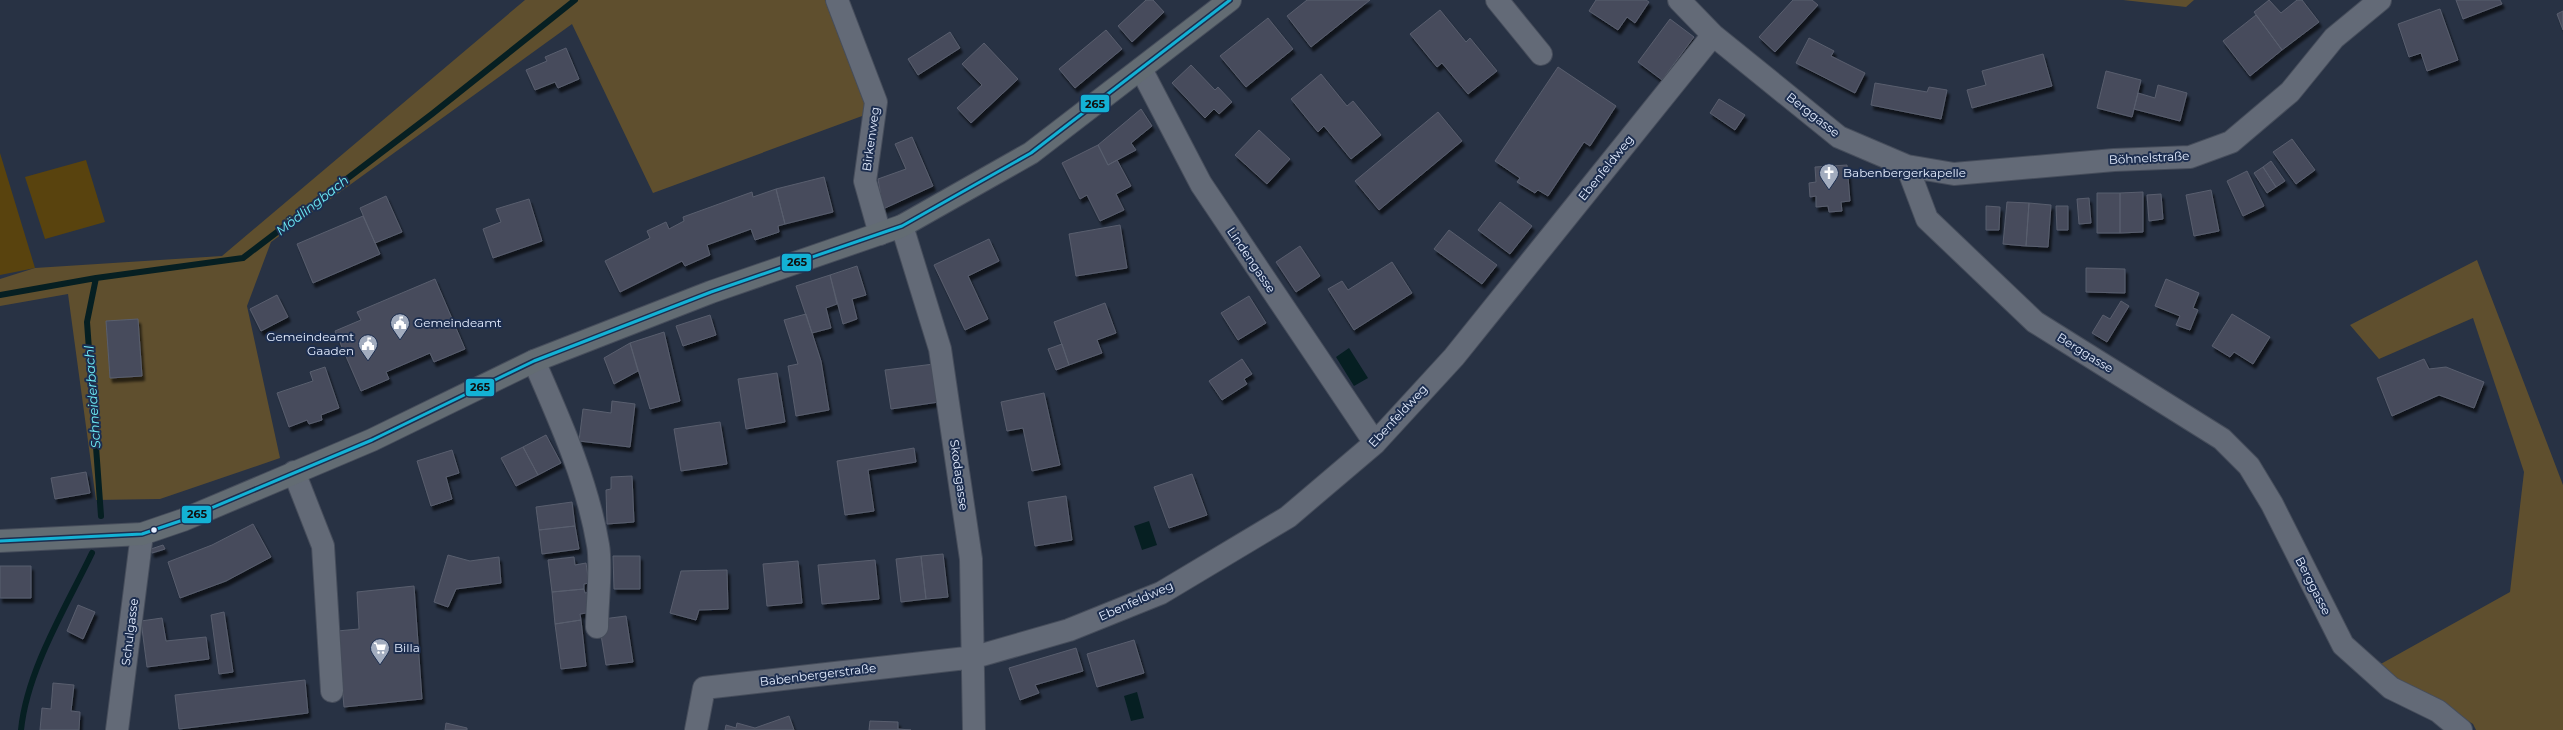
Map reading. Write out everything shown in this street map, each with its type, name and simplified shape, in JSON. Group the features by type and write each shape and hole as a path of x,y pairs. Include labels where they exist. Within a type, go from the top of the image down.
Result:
{"main road":[{"path":"0,541 142,534 183,520 372,440 534,362 712,292 902,226 1031,153 1230,0"}],"street":[{"name":"Birkenweg","path":"837,0 876,102 865,180 880,234"},
{"path":"1497,0 1541,54"},
{"name":"Berggasse","path":"1679,0 1713,35 1839,137 1906,166 1927,219 2035,322 2222,439 2249,466 2272,504 2343,645 2391,688 2438,711 2462,730"},
{"name":"Böhnelstraße","path":"1906,166 1954,174 2114,160 2190,157 2231,142 2290,92 2334,38 2380,0"},
{"name":"Ebenfeldweg","path":"974,657 1069,630 1161,593 1288,516 1375,443 1454,357 1713,35"},
{"name":"Lindengasse","path":"1141,69 1201,184 1375,443"},
{"name":"Skodagasse","path":"902,226 940,349 971,558 974,657 974,730"},
{"path":"534,362 572,449 589,504 599,546 597,627"},
{"path":"294,472 323,546 332,691"},
{"name":"Schulgasse","path":"117,730 142,534"},
{"name":"Babenbergerstraße","path":"696,730 704,688 974,657"}],"shaded area":[{"path":"525,0 827,0 873,112 653,193 572,24 271,242 247,306 280,458 160,499 96,500 68,294 0,306 0,279 35,268 222,256"},
{"path":"2123,0 2194,0 2186,7"},
{"path":"0,153 35,268 0,275"},
{"path":"86,160 105,222 45,239 25,177"},
{"path":"2477,260 2563,485 2563,730 2476,730 2473,724 2421,691 2361,675 2510,592 2524,472 2473,318 2379,359 2350,325"},
{"path":"1349,348 1368,378 1354,386 1336,357"},
{"path":"1149,521 1157,545 1142,550 1134,526"},
{"path":"1137,692 1144,718 1131,721 1124,696"}],"building":[{"path":"1146,0 1153,0 1164,12 1132,42 1118,26"},
{"path":"1307,0 1370,0 1311,47 1287,16"},
{"path":"1596,0 1646,0 1649,2 1635,23 1627,17 1618,30 1589,11"},
{"path":"1793,0 1812,0 1818,5 1775,52 1759,37"},
{"path":"2269,0 2281,13 2297,0 2302,0 2319,22 2282,50 2254,12"},
{"path":"2456,0 2500,0 2502,4 2463,19"},
{"path":"2440,9 2458,60 2427,71 2421,53 2409,57 2398,24"},
{"path":"1440,10 1466,42 1470,38 1497,71 1468,94 1442,63 1437,67 1410,34"},
{"path":"2563,11 2563,30 2557,14"},
{"path":"2256,15 2282,50 2250,76 2223,41"},
{"path":"1268,18 1293,49 1246,87 1220,56"},
{"path":"1670,19 1694,37 1662,80 1638,62"},
{"path":"1106,30 1122,49 1075,88 1059,69"},
{"path":"950,32 960,48 918,75 908,59"},
{"path":"1809,38 1834,51 1831,56 1865,73 1855,93 1796,63"},
{"path":"984,43 1018,79 971,123 957,108 982,85 962,64"},
{"path":"566,48 579,79 558,88 555,82 535,90 526,70 547,61 545,57"},
{"path":"2043,54 2052,86 1972,108 1967,90 1986,85 1982,71"},
{"path":"1191,65 1215,90 1218,87 1232,102 1219,114 1214,109 1205,118 1172,83"},
{"path":"1558,67 1616,106 1590,146 1584,142 1548,196 1538,190 1535,193 1517,182 1520,178 1495,161"},
{"path":"2106,71 2141,80 2132,117 2097,108"},
{"path":"1321,74 1347,106 1353,101 1381,135 1351,159 1324,126 1318,132 1291,99"},
{"path":"1875,83 1927,92 1929,87 1947,90 1941,119 1871,105"},
{"path":"2158,85 2187,93 2180,121 2134,109 2138,93 2155,98"},
{"path":"1719,99 1745,115 1735,130 1710,113"},
{"path":"1141,109 1152,126 1131,143 1136,150 1108,165 1098,145"},
{"path":"1438,112 1462,141 1379,210 1355,181"},
{"path":"1259,130 1290,159 1267,184 1235,155"},
{"path":"912,137 933,186 883,209 878,179 906,169 895,144"},
{"path":"2292,139 2315,170 2296,184 2273,152"},
{"path":"1098,145 1108,165 1117,160 1131,186 1116,194 1124,210 1100,221 1087,195 1080,199 1062,163"},
{"path":"2271,161 2285,181 2276,187 2263,167"},
{"name":"Babenbergerkapelle","path":"1847,165 1850,201 1841,202 1842,211 1829,212 1828,206 1816,207 1816,196 1810,197 1809,183 1816,182 1815,167"},
{"path":"2263,167 2276,187 2267,193 2254,173"},
{"path":"2247,171 2264,206 2243,216 2227,181"},
{"path":"824,177 833,212 785,224 776,189"},
{"path":"776,189 785,224 778,226 779,232 755,240 751,229 707,245 710,255 685,266 682,261 620,292 605,261 650,238 647,231 666,222 669,229 684,221 683,217 752,192 753,197"},
{"path":"2211,190 2219,231 2194,236 2186,195"},
{"path":"2143,192 2143,232 2120,233 2120,193"},
{"path":"2097,193 2120,193 2120,233 2097,233"},
{"path":"2161,194 2163,219 2149,221 2147,195"},
{"path":"386,196 402,232 375,243 360,208"},
{"path":"2089,198 2091,223 2079,224 2077,199"},
{"path":"529,199 542,241 493,258 483,229 501,222 496,209"},
{"path":"1500,202 1532,226 1510,254 1478,230"},
{"path":"2007,202 2029,203 2026,246 2003,244"},
{"path":"2029,203 2051,205 2048,247 2026,246"},
{"path":"1986,206 2000,207 1999,230 1986,230"},
{"path":"2056,206 2068,206 2068,230 2057,230"},
{"path":"363,216 380,254 313,283 297,244"},
{"path":"1120,225 1127,268 1076,276 1069,234"},
{"path":"1449,230 1497,265 1482,284 1434,249"},
{"path":"989,239 999,261 968,276 988,319 965,330 934,265"},
{"path":"1300,246 1320,276 1296,292 1276,262"},
{"path":"1392,262 1412,293 1354,330 1328,289 1342,281 1348,290"},
{"path":"857,266 866,295 852,299 857,319 843,324 830,275"},
{"path":"2086,268 2125,269 2125,293 2086,292"},
{"path":"830,275 837,304 826,308 831,328 812,333 796,286"},
{"name":"Gemeindeamt","path":"435,279 465,349 434,362 430,353 386,372 389,379 361,391 335,331 361,320 357,312"},
{"path":"2166,279 2199,293 2193,308 2198,310 2190,330 2176,325 2180,316 2155,306"},
{"path":"277,295 288,317 261,331 250,309"},
{"path":"1249,296 1266,323 1238,340 1221,313"},
{"path":"2121,301 2129,306 2107,342 2092,333 2103,315 2110,319"},
{"path":"1105,303 1116,333 1097,340 1102,353 1069,365 1054,322"},
{"path":"806,314 821,361 829,410 796,416 788,366 798,364 784,320"},
{"path":"2232,314 2270,337 2253,364 2234,352 2230,357 2212,346"},
{"path":"710,315 716,335 683,346 676,326"},
{"path":"138,319 142,376 110,378 106,321"},
{"path":"664,332 680,401 650,409 630,343"},
{"path":"630,343 638,371 614,384 604,358"},
{"path":"1062,344 1069,365 1056,370 1048,349"},
{"path":"1242,359 1252,374 1244,379 1247,384 1222,400 1209,381"},
{"path":"2424,359 2429,369 2446,367 2484,382 2474,408 2439,395 2392,416 2377,378"},
{"path":"934,364 939,402 891,409 885,370"},
{"path":"325,367 339,408 321,415 322,420 309,424 307,420 289,427 277,393 313,381 310,372"},
{"path":"777,373 785,422 746,429 738,379"},
{"path":"1044,393 1060,465 1032,471 1023,428 1007,431 1001,402"},
{"path":"612,401 635,404 630,447 579,441 583,409 611,413"},
{"path":"720,422 727,464 681,471 674,429"},
{"path":"546,435 561,463 538,475 523,447"},
{"path":"523,447 538,475 516,486 501,458"},
{"path":"914,448 916,462 868,470 874,511 845,515 837,461"},
{"path":"452,450 459,473 446,477 452,499 431,506 417,461"},
{"path":"86,472 90,493 55,499 51,478"},
{"path":"1192,474 1207,515 1169,528 1154,487"},
{"path":"632,476 634,522 607,524 606,490 611,489 611,477"},
{"path":"1066,496 1072,540 1035,546 1028,502"},
{"path":"572,502 575,526 539,530 536,507"},
{"path":"253,524 271,557 226,581 180,598 168,562 212,545"},
{"path":"575,526 579,549 542,554 539,530"},
{"path":"163,545 165,549 152,553 151,549"},
{"path":"943,554 948,597 926,599 921,556"},
{"path":"448,555 470,561 499,557 501,583 456,589 448,607 434,602"},
{"path":"613,556 640,556 640,589 614,589"},
{"path":"921,556 926,599 901,602 896,559"},
{"path":"574,557 575,565 586,563 589,583 584,584 584,589 552,592 548,560"},
{"path":"875,560 879,599 822,604 818,565"},
{"path":"798,561 802,603 767,606 763,564"},
{"path":"0,566 31,566 31,598 0,598"},
{"path":"727,570 728,609 699,610 696,620 670,613 681,571"},
{"name":"Billa","path":"414,586 422,699 344,707 337,631 359,629 357,592"},
{"path":"584,589 585,593 590,592 592,612 580,614 581,620 555,624 552,592"},
{"path":"78,605 95,612 83,639 67,631"},
{"path":"224,612 233,672 219,674 211,615"},
{"path":"626,616 633,662 606,665 601,635 605,634 603,619"},
{"path":"162,618 166,641 206,637 209,659 147,667 141,621"},
{"path":"581,620 586,666 561,669 555,624"},
{"path":"1134,640 1144,673 1097,687 1087,654"},
{"path":"1076,648 1083,671 1035,685 1039,693 1020,700 1009,668"},
{"path":"305,680 308,713 179,729 175,695"},
{"path":"53,683 74,685 71,711 80,712 79,730 40,730 42,708 51,709"},
{"path":"789,716 794,730 725,730 726,725 736,728 737,723 755,728"},
{"path":"870,721 898,722 898,729 911,730 869,730"},
{"path":"446,723 467,728 467,730 445,730"}],"waterway":[{"name":"Mödlingbach","path":"0,295 96,278 243,258 432,114 575,0"},
{"name":"Schneiderbachl","path":"96,278 87,322 101,516"},
{"name":"Schneiderbachl","path":"21,730 25,707 39,662 92,553"}],"transit line":[{"name":"265","path":"0,541 142,534 183,520 372,440 534,361 711,292 902,226 1031,153 1230,0"}],"place":[{"name":"Babenbergerkapelle","path":"1829,190"},
{"name":"Gemeindeamt","path":"400,340"},
{"name":"Gemeindeamt Gaaden","path":"368,361"},
{"name":"Billa","path":"380,665"}]}
